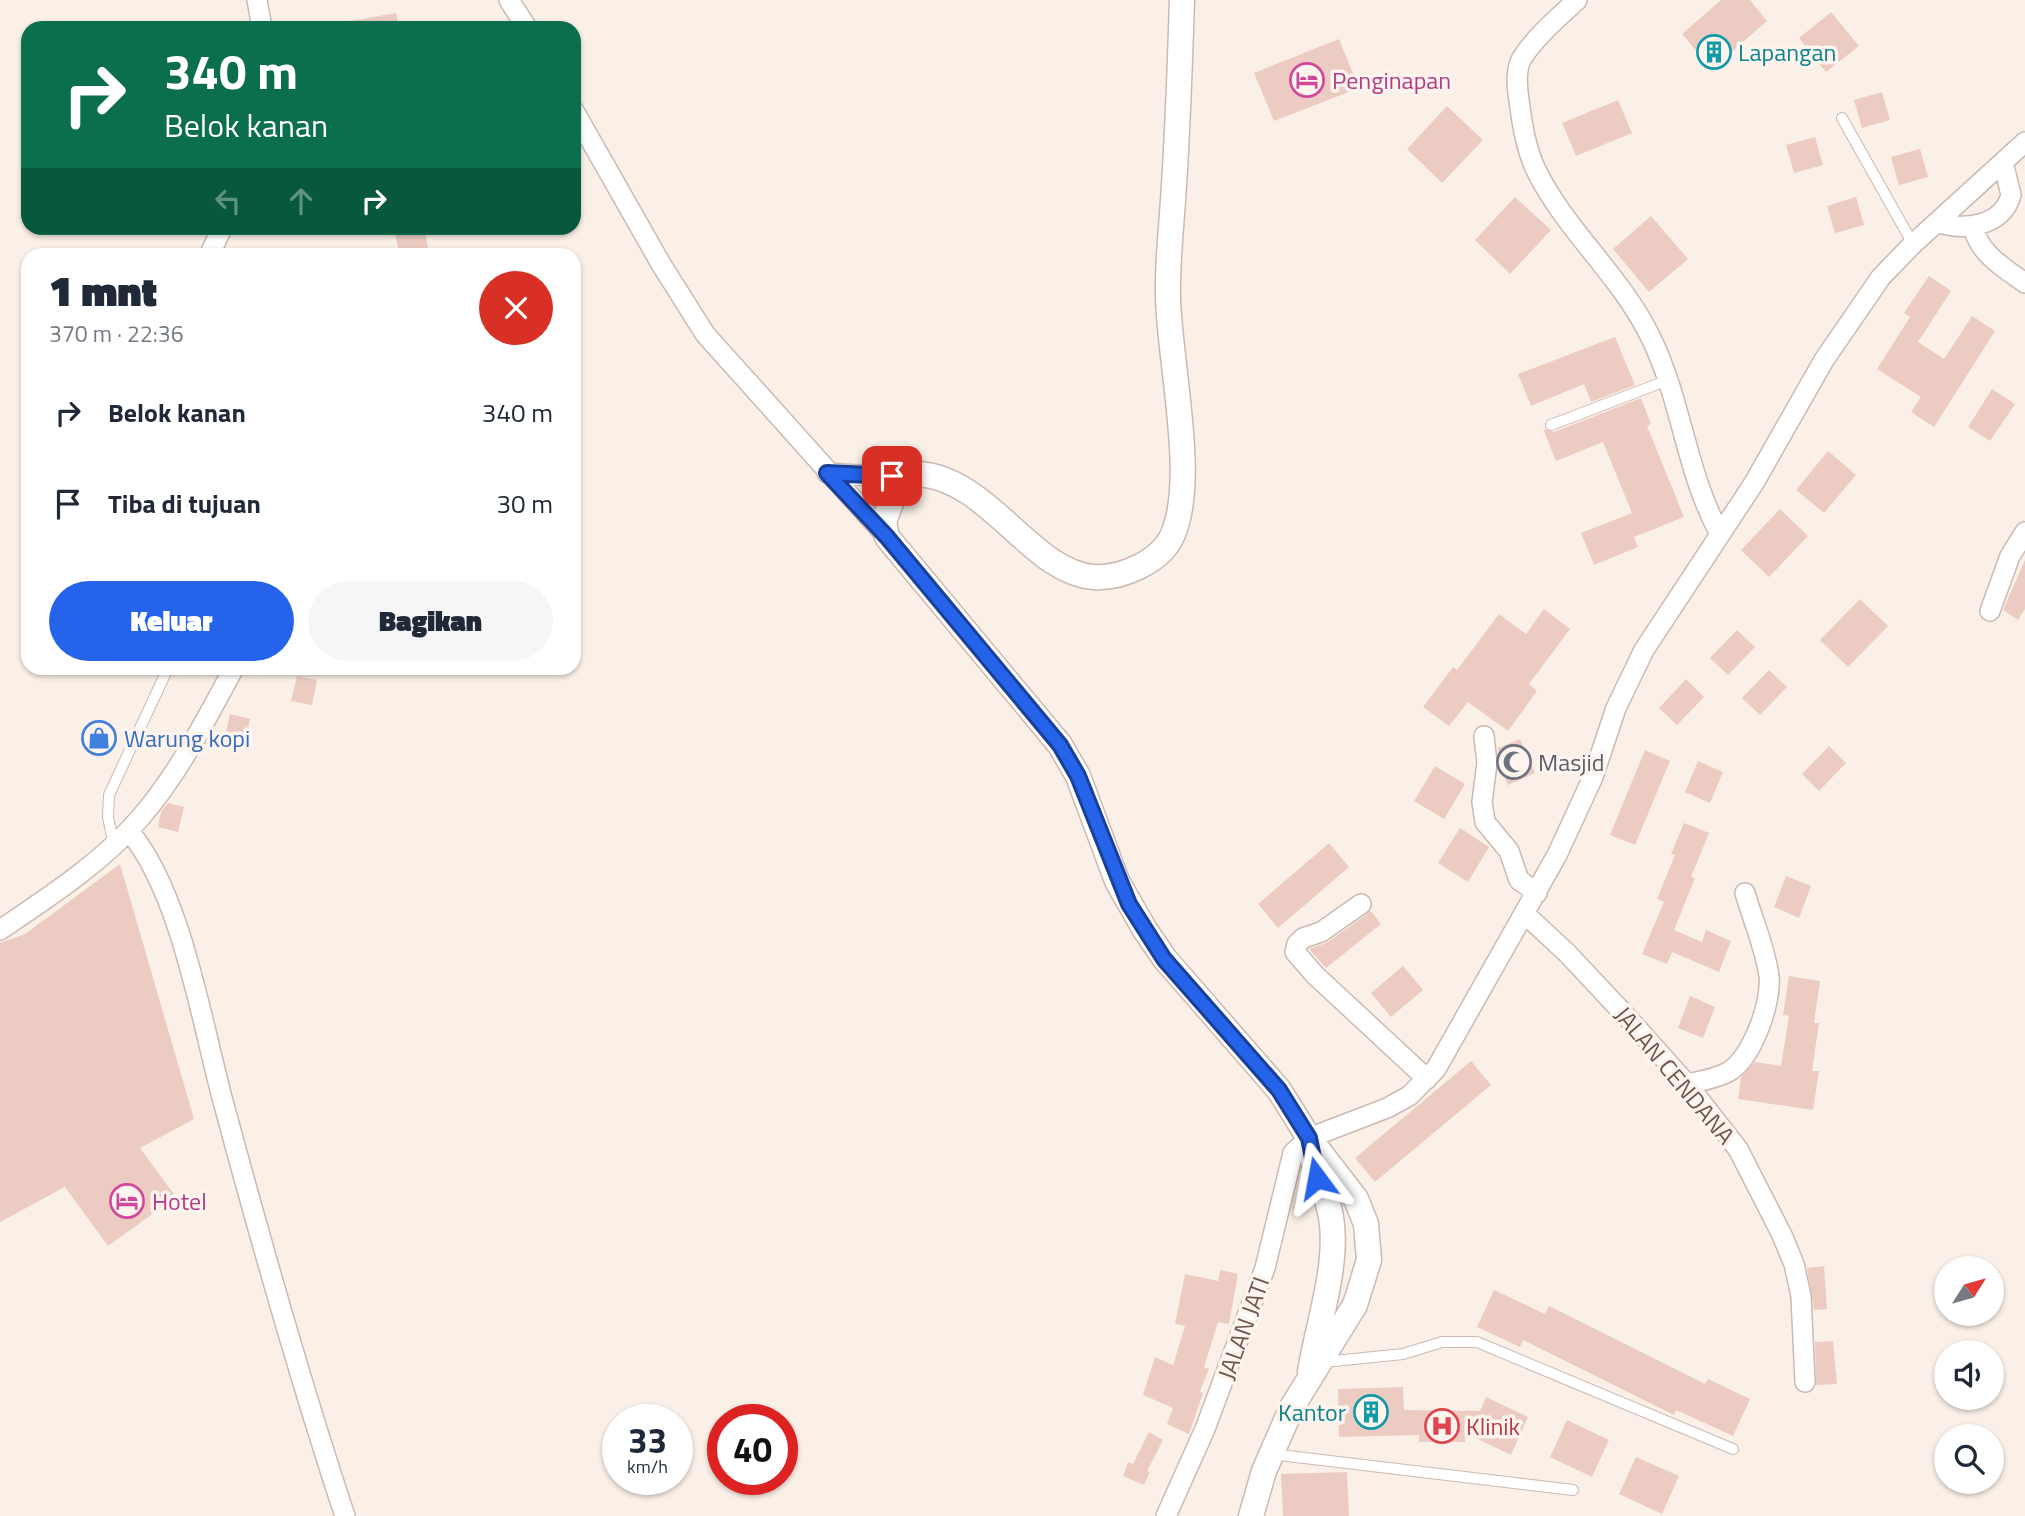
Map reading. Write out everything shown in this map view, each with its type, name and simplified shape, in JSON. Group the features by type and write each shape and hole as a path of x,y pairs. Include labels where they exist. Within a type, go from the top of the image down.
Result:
{"street":[{"path":"257,0 261,21"},
{"path":"509,0 522,21"},
{"path":"827,473 907,478 928,475 961,487 1056,562 1083,575 1107,577 1136,568 1151,559 1172,537 1180,499 1182,462 1168,278 1182,0"},
{"path":"1577,0 1521,59 1517,84 1525,136 1536,171 1546,187 1637,312 1668,380 1688,444 1695,477 1706,509 1720,534"},
{"path":"581,123 661,264 705,334 887,537 1060,745 1078,776 1117,881 1164,959 1279,1090 1309,1138 1356,1199 1370,1243 1354,1306 1314,1370 1271,1454 1251,1516"},
{"path":"1309,1138 1387,1108 1409,1096 1427,1079 1453,1042 1526,915 1583,800 1627,681 1792,421 1849,321 1881,277 1913,244 2025,142"},
{"path":"1937,222 1953,228 1973,226 1997,215 2010,201 2011,187 2003,162"},
{"path":"1973,226 1980,245 1992,258 2025,283"},
{"path":"887,537 884,522 888,505 897,486 907,478"},
{"path":"1990,611 2010,556 2025,532"},
{"path":"0,930 114,846 129,831 163,789 230,675"},
{"path":"1484,736 1487,762 1482,802 1485,822 1508,850 1519,880 1537,893"},
{"path":"129,831 151,864 179,937 320,1439 345,1516"},
{"path":"1687,1084 1718,1076 1738,1064 1754,1038 1766,1006 1769,976 1761,939 1745,893"},
{"path":"1361,904 1321,932 1303,938 1297,944 1295,952 1315,975 1427,1079"},
{"name":"JALAN CENDANA","path":"1526,915 1567,953 1687,1084 1738,1149 1782,1234 1801,1296 1805,1382"},
{"path":"1309,1138 1317,1178 1331,1215 1333,1253 1314,1370"},
{"name":"JALAN JATI","path":"1166,1516 1210,1416 1265,1268 1293,1153 1309,1138"}],"lane":[{"path":"1842,118 1913,244"},
{"path":"1551,425 1668,380"},
{"path":"114,846 108,817 109,795 166,675"},
{"path":"1314,1370 1403,1354 1442,1342 1477,1342 1733,1449"},
{"path":"1271,1454 1573,1490"}],"building":[{"name":"Lapangan","path":"1721,0 1750,0 1767,21 1712,69 1682,34"},
{"path":"1831,12 1859,46 1826,72 1799,38"},
{"path":"396,13 398,21 351,21"},
{"name":"Penginapan","path":"1339,39 1359,88 1274,121 1254,73"},
{"path":"1882,92 1890,120 1862,128 1854,100"},
{"path":"1618,100 1632,133 1576,156 1562,123"},
{"name":"Penginapan","path":"1447,106 1483,140 1442,183 1407,149"},
{"path":"1815,137 1823,165 1794,173 1786,145"},
{"path":"1920,149 1928,177 1899,185 1891,157"},
{"path":"1515,197 1551,230 1510,274 1475,240"},
{"path":"1856,197 1864,225 1835,233 1827,206"},
{"path":"1651,216 1688,259 1649,292 1613,249"},
{"path":"395,235 426,235 428,248 398,248"},
{"path":"1929,276 1951,291 1918,342 1944,359 1972,316 1995,331 1934,427 1911,412 1921,397 1877,369 1910,317 1904,313"},
{"path":"1615,337 1635,385 1591,402 1584,384 1531,406 1518,374"},
{"path":"1992,389 2015,404 1990,441 1968,427"},
{"path":"1641,398 1651,424 1647,426 1684,517 1634,537 1638,547 1594,565 1581,533 1632,513 1603,442 1556,461 1543,429 1554,432"},
{"path":"1828,451 1856,475 1824,513 1796,490"},
{"path":"1780,509 1808,536 1769,577 1741,550"},
{"path":"2025,560 2025,609 2018,620 2003,610"},
{"path":"1860,599 1888,626 1848,667 1820,640"},
{"path":"1544,609 1570,629 1529,684 1537,691 1508,731 1468,702 1449,726 1423,707 1453,667 1457,670 1499,614 1526,634"},
{"path":"1737,630 1755,647 1728,675 1710,658"},
{"path":"1769,670 1787,687 1760,715 1742,698"},
{"name":"Warung kopi","path":"297,676 317,680 312,705 291,701"},
{"path":"1686,679 1704,697 1677,725 1659,708"},
{"name":"Warung kopi","path":"230,714 250,719 245,744 224,740"},
{"name":"Warung kopi","path":"89,722 116,730 108,754 82,745"},
{"name":"Masjid","path":"1520,739 1535,773 1508,785 1499,764 1498,748"},
{"path":"1829,746 1846,763 1819,791 1802,774"},
{"path":"1645,750 1670,761 1635,845 1610,835"},
{"path":"1698,761 1723,772 1710,803 1685,792"},
{"path":"1435,766 1465,784 1444,819 1414,801"},
{"name":"Warung kopi","path":"168,803 184,807 178,832 158,827 161,812"},
{"path":"1684,823 1709,833 1691,877 1695,878 1674,930 1702,942 1706,930 1731,941 1719,972 1672,952 1667,964 1642,954 1664,902 1657,899 1675,855 1671,854"},
{"path":"1460,828 1489,847 1468,882 1438,863"},
{"path":"1329,843 1349,867 1278,928 1258,904"},
{"path":"120,864 194,1119 140,1148 176,1197 108,1246 65,1187 0,1222 0,943 25,934"},
{"path":"1786,876 1811,886 1799,918 1774,907"},
{"path":"1371,911 1381,924 1326,968 1309,949 1328,942"},
{"path":"1403,966 1423,990 1391,1017 1371,993"},
{"path":"1789,976 1820,981 1814,1023 1819,1023 1812,1071 1819,1071 1813,1110 1738,1099 1741,1077 1755,1062 1781,1066 1789,1016 1783,1015"},
{"path":"1690,996 1715,1007 1703,1038 1678,1028"},
{"path":"1471,1061 1491,1085 1375,1182 1355,1158"},
{"path":"1824,1266 1827,1309 1814,1310 1807,1268"},
{"path":"1220,1270 1238,1274 1229,1324 1218,1322 1204,1367 1209,1369 1200,1391 1203,1393 1189,1434 1167,1424 1173,1408 1143,1395 1155,1357 1173,1365 1185,1326 1175,1324 1185,1274 1218,1281"},
{"path":"1494,1290 1545,1314 1549,1306 1705,1384 1708,1379 1750,1399 1733,1436 1676,1410 1674,1415 1523,1340 1520,1347 1477,1327"},
{"path":"1833,1341 1837,1384 1816,1385 1815,1342"},
{"path":"1403,1387 1404,1410 1480,1411 1486,1397 1528,1417 1511,1455 1465,1433 1465,1442 1419,1442 1419,1435 1339,1437 1338,1389"},
{"path":"1567,1420 1609,1440 1592,1477 1550,1457"},
{"path":"1149,1432 1163,1440 1147,1471 1150,1472 1144,1485 1123,1476 1128,1462 1133,1464"},
{"path":"1636,1457 1679,1476 1662,1514 1619,1494"},
{"name":"Kantor","path":"1347,1472 1349,1516 1283,1516 1281,1474"}],"place":[{"name":"Lapangan","path":"1714,52"},
{"name":"Penginapan","path":"1307,80"},
{"name":"Warung kopi","path":"99,738"},
{"name":"Masjid","path":"1514,762"},
{"name":"Hotel","path":"127,1201"},
{"name":"Kantor","path":"1371,1412"},
{"name":"Klinik","path":"1442,1426"}],"route":[{"path":"892,476 827,473 887,537 913,572 1060,745 1078,776 1117,881 1129,904 1164,959 1231,1032 1279,1090 1309,1138 1317,1178"}]}
